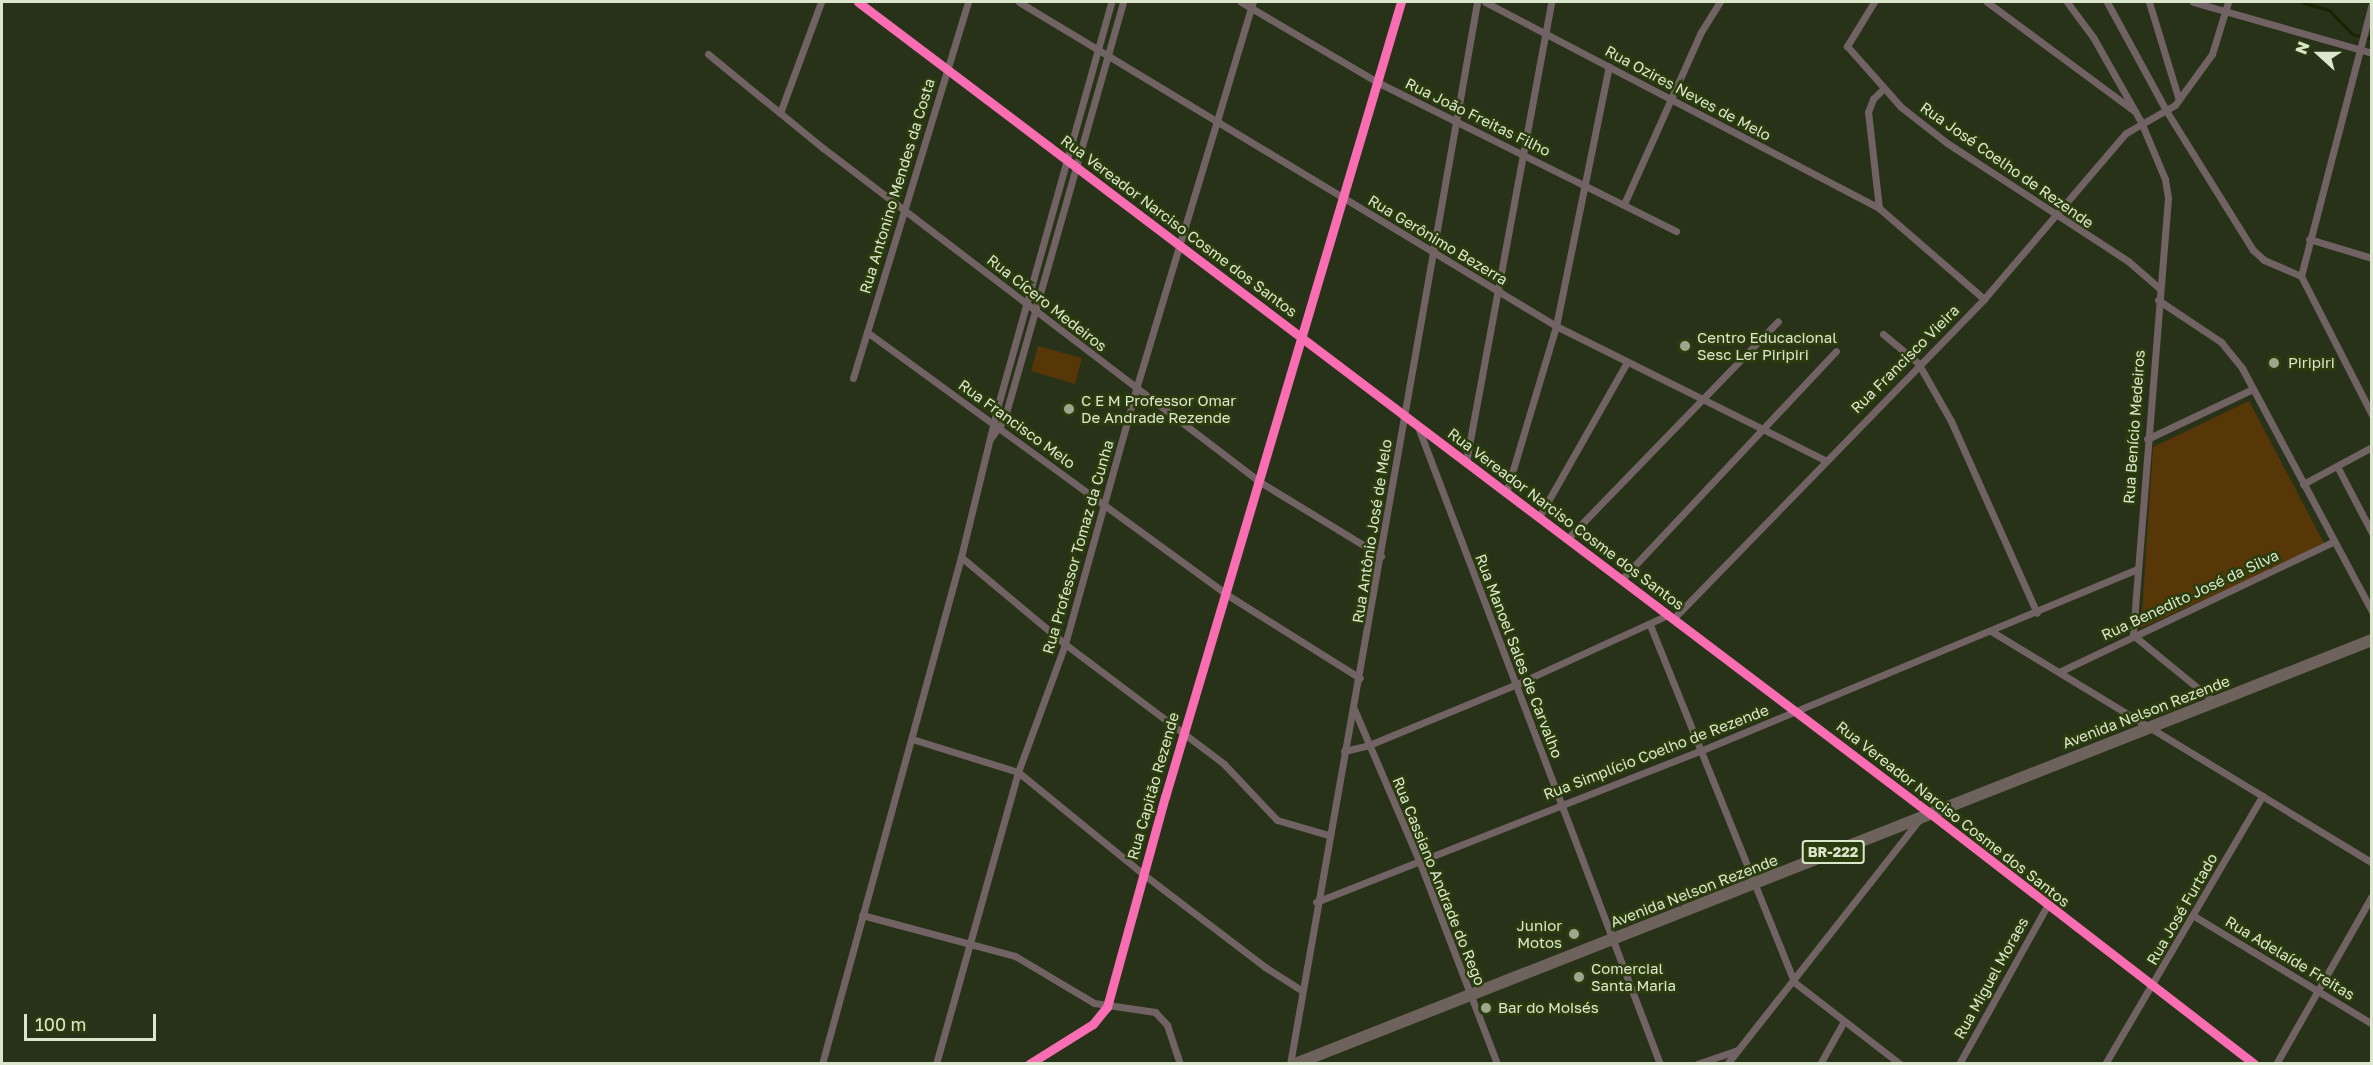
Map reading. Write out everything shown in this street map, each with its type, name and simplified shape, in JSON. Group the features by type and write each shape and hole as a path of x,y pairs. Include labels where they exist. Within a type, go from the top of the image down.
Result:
{"main road":[{"name":"Avenida Nelson Rezende","path":"1295,1064 1310,1061 1613,938 2372,640"}],"street":[{"path":"780,113 821,2"},
{"name":"Rua Vereador Narciso Cosme dos Santos","path":"858,2 1795,711 1926,816 2154,986 2254,1064"},
{"name":"Rua Antonino Mendes da Costa","path":"853,378 946,70 969,2"},
{"name":"Rua Gerônimo Bezerra","path":"1019,2 1107,53 1217,124 1344,200 1432,249 1556,326 1825,460"},
{"path":"822,1064 961,557 993,423 1111,2"},
{"path":"990,439 1000,429 1123,2"},
{"name":"Rua João Freitas Filho","path":"1241,2 1252,5 1379,83 1454,118 1676,231"},
{"name":"Rua Capitão Rezende","path":"1029,1064 1093,1024 1107,1007 1184,732 1379,83 1401,2"},
{"name":"Rua Antônio José de Melo","path":"1290,1064 1328,835 1360,678 1454,118 1477,2"},
{"name":"Rua Ozires Neves de Melo","path":"1485,2 1879,208 1984,299"},
{"path":"1466,462 1551,2"},
{"path":"1624,204 1701,32 1720,2"},
{"name":"Rua José Coelho de Rezende","path":"1874,2 1847,46 1853,50 1883,89 1921,124 2057,217 2128,261 2159,288"},
{"path":"1987,2 2135,112"},
{"name":"Rua Benício Medeiros","path":"2067,2 2141,122 2165,179 2168,198 2146,439 2133,636"},
{"path":"2107,2 2166,112 2253,250 2264,260 2301,276"},
{"path":"2149,2 2179,100"},
{"path":"2193,2 2372,53"},
{"path":"2166,112 2179,100 2212,54 2229,2"},
{"path":"2372,4 2301,276 2372,415"},
{"name":"Rua Professor Tomaz da Cunha","path":"936,1064 1018,772 1065,644 1106,504 1136,388 1181,246 1252,5"},
{"name":"Rua Cícero Medeiros","path":"708,54 904,210 1260,482 1381,556"},
{"path":"1506,492 1556,326 1609,66"},
{"path":"1879,208 1868,112 1873,99 1883,89"},
{"name":"Rua Francisco Vieira","path":"1344,751 1369,745 1670,617 1918,363 1984,299 2057,217 2126,133 2141,122 2166,112"},
{"path":"2309,239 2372,258"},
{"path":"2158,300 2221,342 2253,389 2372,611"},
{"path":"1567,539 1778,321"},
{"name":"Rua Francisco Melo","path":"867,332 1106,504 1226,594 1360,678"},
{"path":"1883,334 1918,363 1973,468 2037,613"},
{"path":"1621,580 1836,351"},
{"path":"1539,517 1627,362"},
{"path":"2146,439 2253,389"},
{"name":"Rua Manoel Sales de Carvalho","path":"1418,427 1659,1064"},
{"path":"2303,484 2338,468 2372,447"},
{"path":"2338,468 2372,533"},
{"name":"Rua Benedito José da Silva","path":"2060,672 2334,542"},
{"path":"961,557 1065,644 1184,732 1240,779 1277,820 1328,835"},
{"name":"Rua Simplício Coelho de Rezende","path":"1316,902 1420,863 1560,803 1700,751 2037,613 2137,569"},
{"path":"1650,625 1794,981 1900,1064"},
{"path":"1991,631 2372,863"},
{"path":"2133,636 2215,702"},
{"name":"Rua Cassiano Andrade do Rego","path":"1354,709 1420,863 1497,1064"},
{"path":"912,739 1018,772 1143,874 1265,967 1301,990"},
{"name":"Rua José Furtado","path":"2105,1064 2154,986 2262,796"},
{"path":"1728,1064 1926,816"},
{"path":"2276,1064 2372,896"},
{"name":"Rua Miguel Moraes","path":"1959,1064 2047,906"},
{"path":"862,915 969,942 1028,961 1085,999 1107,1007 1155,1012 1167,1025 1180,1064"},
{"name":"Rua Adelaíde Freitas","path":"2194,916 2318,988 2372,1024"},
{"path":"1820,1064 1844,1021"},
{"path":"1697,1064 1740,1050"}],"shaded area":[{"path":"1038,346 1082,358 1075,384 1031,371"},
{"path":"2249,401 2325,545 2141,628 2153,447"}],"waterway":[{"path":"2301,2 2329,10 2352,34 2372,39"}],"cycle path":[{"path":"858,2 1931,814 2254,1064"},
{"path":"1029,1064 1093,1024 1107,1007 1165,797 1401,2"}],"place":[{"name":"Centro Educacional Sesc Ler Piripiri","path":"1685,346"},
{"name":"Piripiri","path":"2274,363"},
{"name":"C E M Professor Omar De Andrade Rezende","path":"1069,409"},
{"name":"Junior Motos","path":"1574,934"},
{"name":"Comercial Santa Maria","path":"1579,977"},
{"name":"Bar do Moisés","path":"1486,1008"}]}
